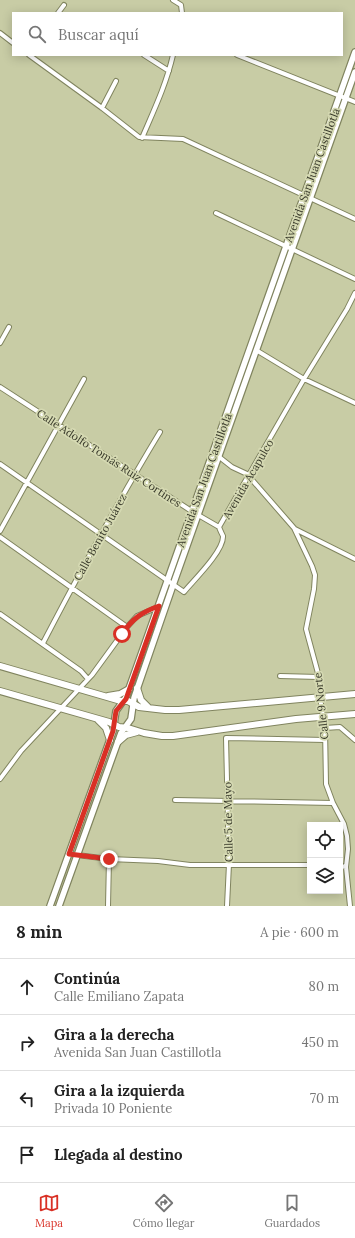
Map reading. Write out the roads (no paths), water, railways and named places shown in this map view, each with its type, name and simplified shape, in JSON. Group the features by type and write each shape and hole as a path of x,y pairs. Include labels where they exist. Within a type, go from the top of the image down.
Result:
{"highway":[{"path":"0,666 149,708 179,710 355,694"},
{"path":"137,688 141,700 149,708"},
{"path":"101,695 117,695 129,689"},
{"path":"0,691 115,724 119,727 162,736 173,736 322,716 355,714"},
{"path":"97,719 106,728 110,740"},
{"path":"118,742 126,735 138,732"}],"main road":[{"name":"Avenida San Juan Castillotla","path":"195,513 218,456 292,250 343,97 355,52"},
{"name":"Avenida San Juan Castillotla","path":"59,906 118,742 124,727 130,721 132,716 137,688 170,583 286,246 343,97 355,72"},
{"name":"Avenida San Juan Castillotla","path":"50,906 110,740 115,724 116,711 124,701 159,606 170,583"}],"street":[{"path":"173,0 181,5 182,12"},
{"path":"59,12 64,5"},
{"path":"0,33 12,42"},
{"path":"30,56 102,108 136,135 142,138 183,139 355,220"},
{"path":"146,56 169,71"},
{"path":"142,138 159,102 173,56"},
{"path":"240,56 355,102"},
{"path":"102,108 116,81"},
{"path":"216,213 355,279"},
{"name":"Avenida Acapulco","path":"0,464 184,592 216,554 223,536 219,527 355,293"},
{"path":"0,343 9,327"},
{"path":"256,350 304,379 355,403"},
{"path":"0,531 84,379"},
{"name":"Calle Adolfo Tomás Ruiz Cortines","path":"0,387 58,426 219,527"},
{"name":"Calle Benito Juárez","path":"43,643 71,588 134,474 160,432"},
{"name":"Calle 9 Norte","path":"218,456 232,467 245,472 294,528 309,557 315,576 313,597 306,630 319,676 322,716 325,728 326,784 333,803 344,824 346,836 348,849 346,867 350,906"},
{"path":"294,528 355,559"},
{"path":"0,537 127,626"},
{"path":"0,779 21,751 88,679 127,626 137,616 159,606"},
{"path":"0,614 81,671 88,679"},
{"path":"280,676 319,676"},
{"path":"325,728 340,727 355,740"},
{"name":"Calle 5 de Mayo","path":"227,906 229,864 226,738 325,740"},
{"path":"174,800 333,803"},
{"path":"69,854 109,859 158,861 190,865 307,865"},
{"path":"108,906 109,859"}]}
